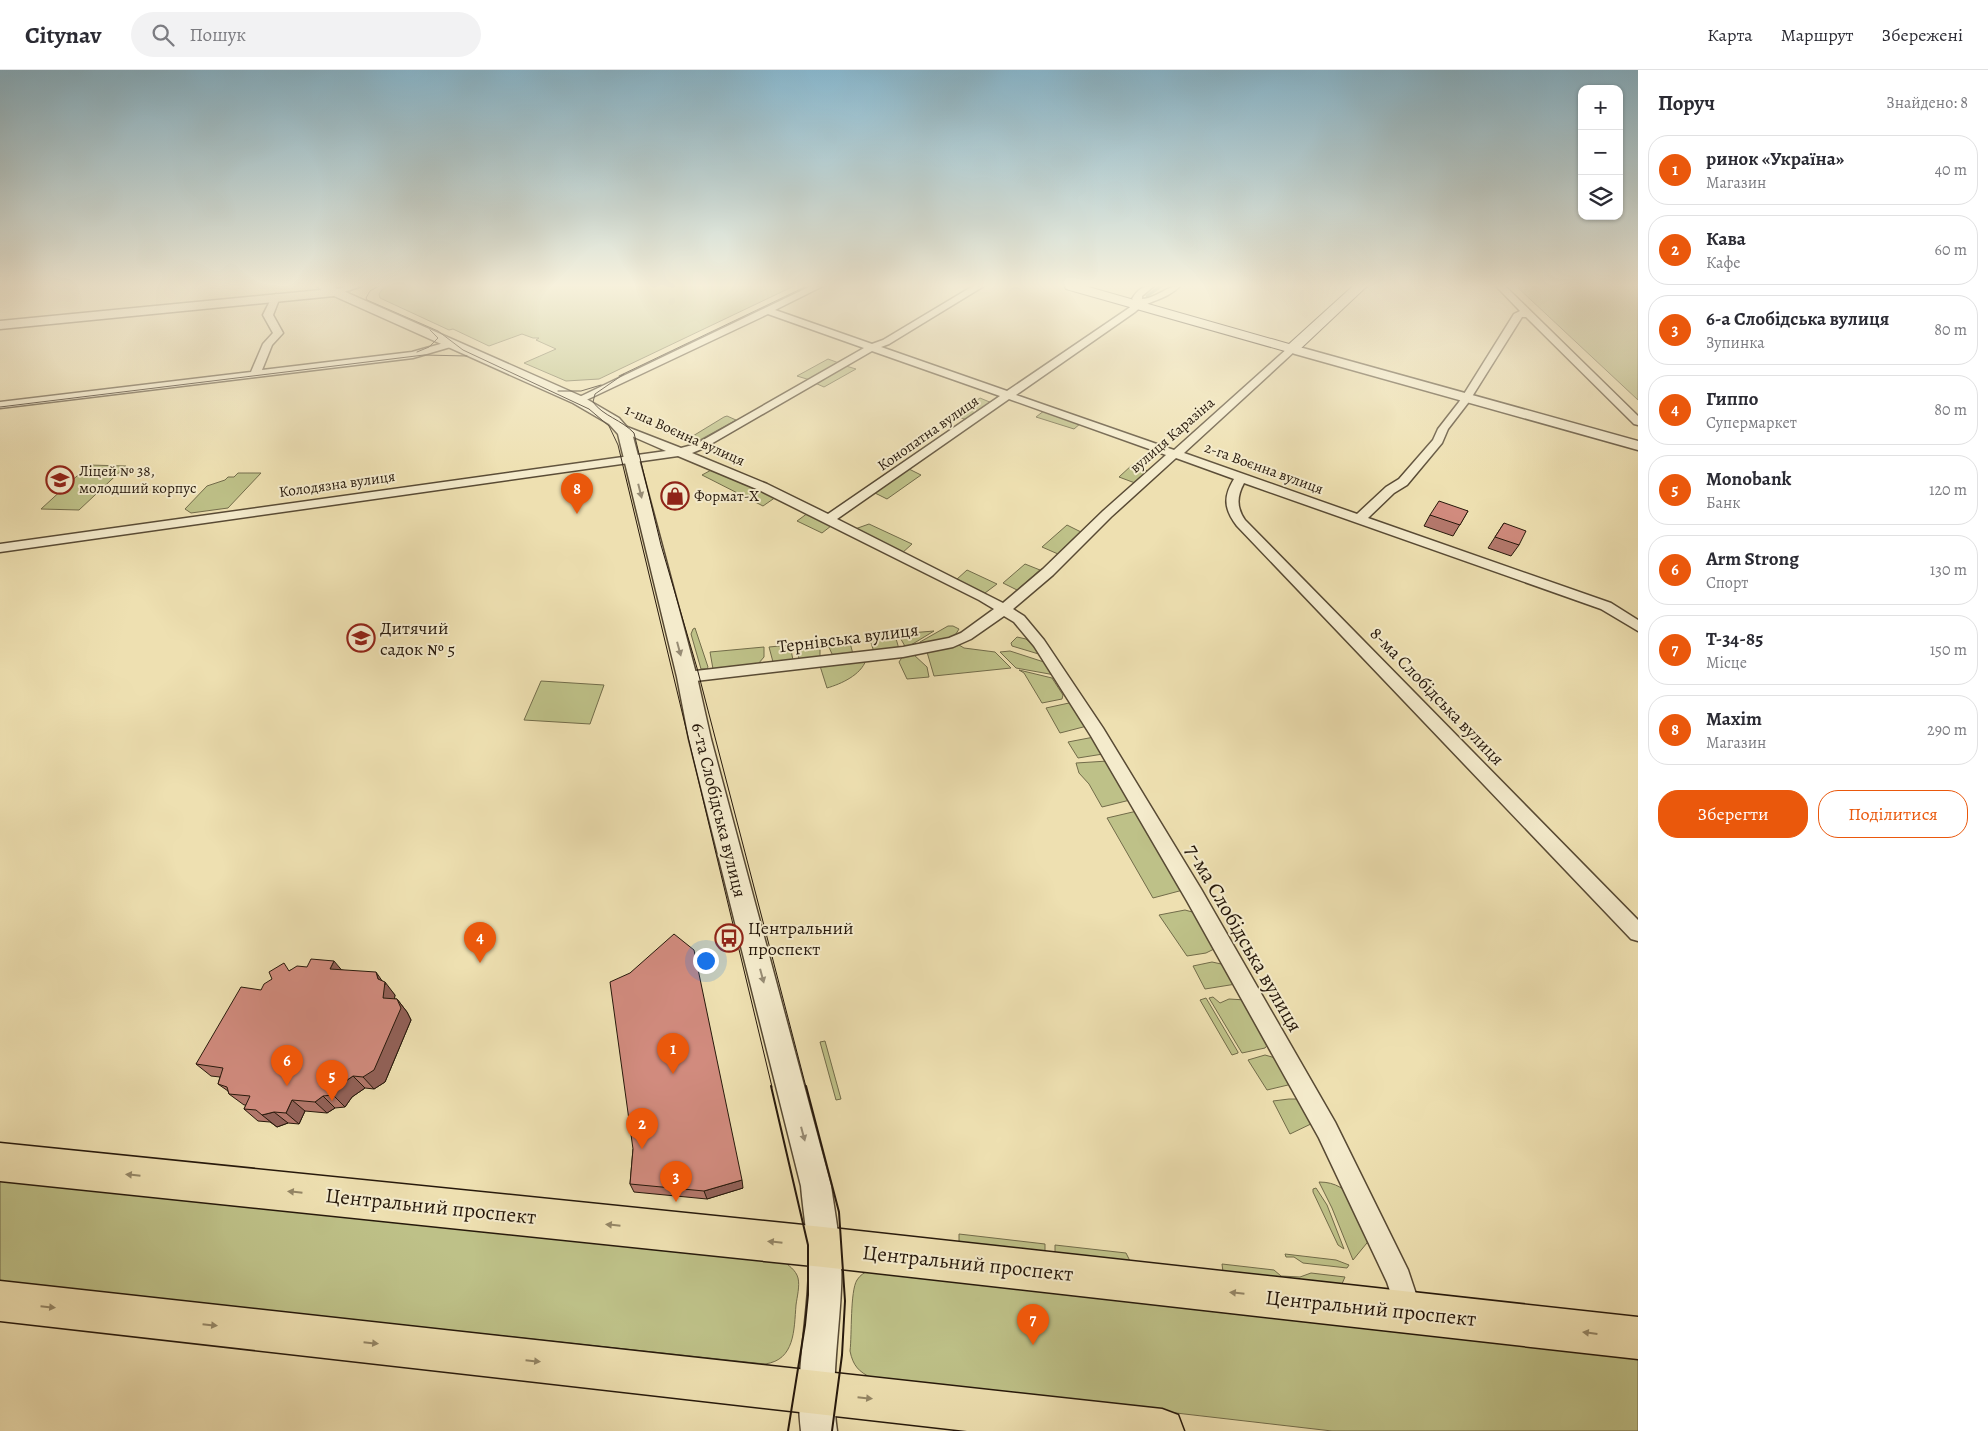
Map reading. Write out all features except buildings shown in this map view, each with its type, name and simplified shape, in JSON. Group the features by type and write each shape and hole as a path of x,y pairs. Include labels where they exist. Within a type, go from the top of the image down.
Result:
{"main road":[{"name":"Центральний проспект","path":"0,1162 824,1246 1638,1338"},
{"path":"0,1301 818,1412 1162,1431"}],"street":[{"path":"255,375 266,350"},
{"path":"0,406 413,355 432,350"},
{"name":"1-ша Воєнна вулиця","path":"464,350 578,400 614,421 622,428 763,487 984,597 1004,609"},
{"path":"578,400 686,350"},
{"name":"Колодязна вулиця","path":"0,548 694,449 868,350"},
{"name":"2-га Воєнна вулиця","path":"879,350 1606,606 1638,626"},
{"name":"Конопатна вулиця","path":"829,519 1073,350"},
{"name":"вулиця Каразіна","path":"1004,609 1048,572 1098,523 1174,454 1187,446 1291,350"},
{"path":"1294,350 1638,446"},
{"path":"1358,520 1390,490 1403,482 1438,441 1443,429 1466,398 1497,350"},
{"path":"1564,350 1638,422"},
{"name":"6-та Слобідська вулиця","path":"622,428 628,440 687,677 700,739 816,1186 824,1246 824,1313 818,1412"},
{"name":"8-ма Слобідська вулиця","path":"1241,478 1232,493 1234,514 1241,523 1638,933"},
{"name":"Тернівська вулиця","path":"687,677 903,652 934,646 966,636 1004,609"},
{"name":"7-ма Слобідська вулиця","path":"1004,609 1019,619 1039,643 1097,732 1194,895 1340,1154 1399,1279 1409,1312"}],"green space":[{"path":"555,350 661,350 599,379 566,381 524,363"},
{"path":"1584,350 1638,350 1638,400"},
{"path":"828,359 839,363 810,380 797,376"},
{"path":"846,366 856,369 824,387 815,383"},
{"path":"980,398 992,403 967,420 956,416"},
{"path":"1045,410 1081,423 1074,429 1036,417"},
{"path":"727,416 736,420 696,442 688,439 724,417"},
{"path":"89,465 126,466 79,510 41,509"},
{"path":"1132,465 1148,471 1135,483 1119,477"},
{"path":"713,469 776,497 763,506 702,475"},
{"path":"909,469 921,475 887,499 875,493"},
{"path":"238,473 261,473 228,508 191,513 185,509 207,486 225,480 228,477 234,477"},
{"path":"808,513 831,526 822,533 797,521"},
{"path":"869,524 912,544 901,554 855,529"},
{"path":"1067,525 1081,532 1058,554 1042,547"},
{"path":"1025,564 1040,570 1017,590 1003,583"},
{"path":"967,570 997,584 985,593 956,580"},
{"path":"948,626 959,629 954,637 919,645 920,642"},
{"path":"695,628 708,667 707,669 701,669 691,634"},
{"path":"934,631 906,648 898,634"},
{"path":"895,635 899,649 874,652 869,637"},
{"path":"1017,637 1026,639 1042,655 1012,646 1011,643"},
{"path":"849,639 853,654 833,656 826,641"},
{"path":"820,642 820,657 799,659 796,644"},
{"path":"790,645 793,660 773,662 769,647"},
{"path":"959,645 964,648 995,652 1011,668 934,676 927,652"},
{"path":"764,647 764,657 758,664 713,669 710,652"},
{"path":"1010,651 1047,663 1055,675 1016,668 1000,652"},
{"path":"913,654 927,667 929,677 907,679 899,662 903,656"},
{"path":"866,660 855,674 827,688 820,666"},
{"path":"1019,670 1052,678 1063,695 1062,699 1042,703 1024,673"},
{"path":"541,681 604,685 590,724 524,720"},
{"path":"1069,703 1073,704 1087,726 1060,733 1046,708"},
{"path":"1094,737 1103,754 1078,758 1068,742"},
{"path":"1108,761 1130,800 1102,807 1089,784 1079,773 1076,763"},
{"path":"1137,811 1183,890 1153,898 1107,818"},
{"path":"1185,910 1196,913 1216,948 1206,953 1187,956 1159,915"},
{"path":"1212,962 1226,965 1236,984 1205,989 1193,966"},
{"path":"1213,997 1220,1003 1229,999 1246,1000 1270,1042 1265,1048 1242,1053 1209,998"},
{"path":"1206,998 1238,1053 1232,1055 1200,1000"},
{"path":"825,1041 841,1099 836,1100 820,1042"},
{"path":"1265,1055 1279,1059 1292,1081 1288,1085 1267,1090 1248,1060"},
{"path":"1302,1099 1315,1122 1290,1134 1273,1101"},
{"path":"0,1178 783,1261 794,1270 799,1281 795,1324 791,1342 782,1357 765,1364 0,1282"},
{"path":"1319,1182 1331,1183 1340,1187 1353,1200 1363,1218 1371,1238 1353,1260 1332,1208"},
{"path":"1316,1188 1327,1205 1344,1249 1338,1245 1313,1192 1313,1189"},
{"path":"959,1234 1045,1244 1045,1252 959,1242"},
{"path":"1055,1245 1126,1253 1130,1261 1055,1253"},
{"path":"1285,1254 1336,1260 1349,1265 1347,1268 1303,1263 1294,1257 1286,1257"},
{"path":"1222,1264 1274,1270 1281,1276 1300,1277 1311,1273 1345,1277 1341,1286 1223,1272"},
{"path":"870,1270 1638,1359 1638,1431 1332,1431 872,1378 857,1368 850,1351 853,1293 857,1280"}],"tram line":[{"path":"417,352 423,350"},
{"path":"462,350 589,409 609,426 618,445 772,1087"},
{"path":"619,376 674,350"},
{"path":"0,407 424,355 467,356"},
{"path":"624,374 595,394 593,402 602,411 634,433 661,545 697,668 806,1087"},
{"path":"558,391 581,391 601,385"},
{"path":"771,1086 808,1245 808,1295 805,1325 788,1431"},
{"path":"806,1086 839,1212 845,1301 842,1355 832,1431"}],"place":[{"name":"Ліцей № 38, молодший корпус","path":"60,480"},
{"name":"Формат-X","path":"675,496"},
{"name":"Maxim","path":"577,514"},
{"name":"Дитячий садок № 5","path":"361,638"},
{"name":"Центральний проспект","path":"729,938"},
{"name":"Гиппо","path":"480,963"},
{"name":"ринок «Україна»","path":"673,1074"},
{"name":"Arm Strong","path":"287,1086"},
{"name":"Monobank","path":"332,1101"},
{"name":"Кава","path":"642,1149"},
{"name":"6-а Слобідська вулиця","path":"676,1202"},
{"name":"Т-34-85","path":"1033,1345"}]}
